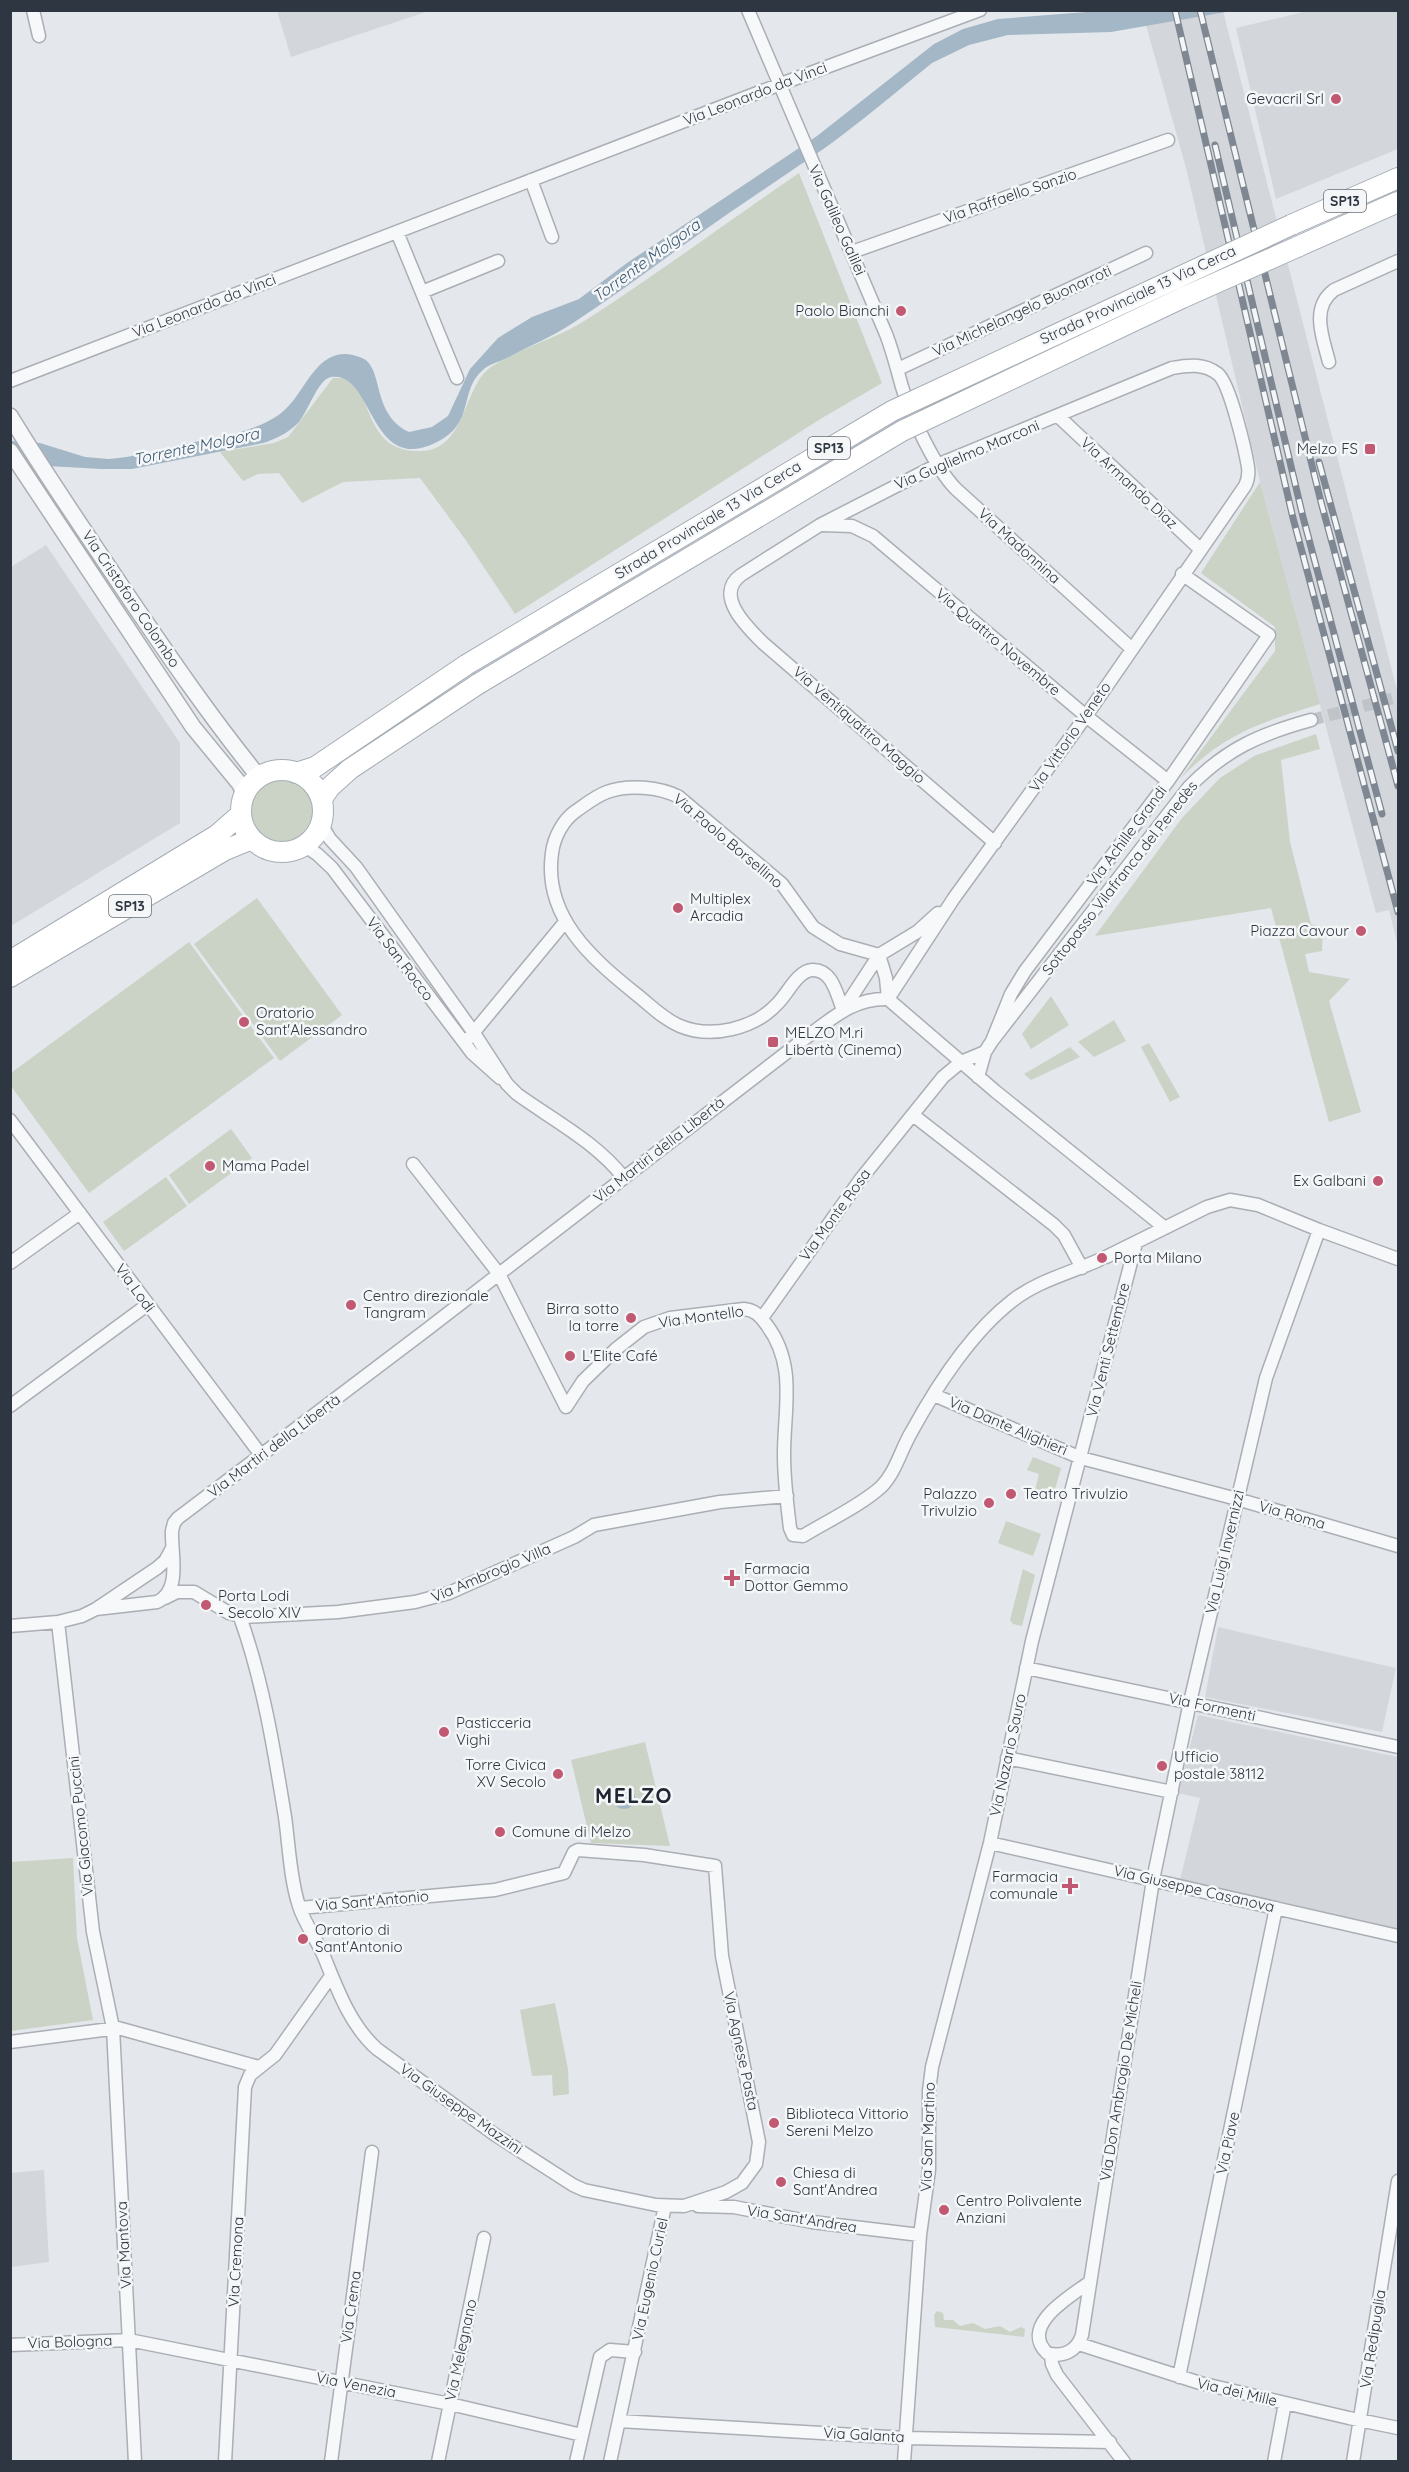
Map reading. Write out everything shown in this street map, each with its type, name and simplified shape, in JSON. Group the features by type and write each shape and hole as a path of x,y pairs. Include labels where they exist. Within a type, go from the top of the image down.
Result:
{"main road":[{"name":"Strada Provinciale 13 Via Cerca","path":"260,777 277,770 296,773 315,767 466,664 892,411 1398,177"},
{"name":"Strada Provinciale 13 Via Cerca","path":"322,799 330,787 350,769 478,684 902,431 1161,308 1398,202"},
{"path":"260,777 245,794 241,814 245,828 261,847 274,852 291,852 305,846 316,836 323,813 322,799 314,785 296,773"},
{"name":"SP13","path":"10,961 217,835 241,814"},
{"name":"SP13","path":"10,977 225,850 252,839"}],"street":[{"path":"33,10 39,36"},
{"name":"Via Galileo Galilei","path":"748,10 810,160 852,252 898,369 903,391 921,432"},
{"name":"Via Leonardo da Vinci","path":"10,381 778,85 980,10"},
{"name":"Via Raffaello Sanzio","path":"852,252 1168,140"},
{"path":"531,180 552,237"},
{"path":"397,232 457,378"},
{"name":"Via Michelangelo Buonarroti","path":"898,369 1146,253"},
{"path":"422,291 498,261"},
{"path":"1329,362 1319,320 1326,297 1334,290 1398,261"},
{"name":"Via Guglielmo Marconi","path":"732,600 732,588 736,579 820,525 937,465 1172,368 1186,365 1212,370 1227,384 1248,468 1245,486"},
{"name":"Via Cristoforo Colombo","path":"10,416 45,472 204,706 260,777"},
{"name":"Via Armando Diaz","path":"1058,416 1200,549"},
{"name":"Via Madonnina","path":"921,432 937,465 956,489 1132,649"},
{"name":"Via Cristoforo Colombo","path":"10,451 193,727 239,783 245,794"},
{"name":"Via Vittorio Veneto","path":"888,999 954,898 1086,716 1245,486"},
{"name":"Via Quattro Novembre","path":"820,525 852,526 873,536 1086,716 1168,781"},
{"name":"Via Achille Grandi","path":"992,1041 1011,994 1025,971 1168,781 1269,634 1182,574"},
{"name":"Via Ventiquattro Maggio","path":"732,600 735,612 741,621 763,643 995,843"},
{"name":"Sottopasso Vilafranca del Penedès","path":"978,1077 985,1052 992,1041 1189,787 1212,764 1239,746 1273,731 1311,720"},
{"name":"Via Paolo Borsellino","path":"843,1010 829,978 821,972 812,970 801,976 772,1009 746,1024 712,1031 685,1028 662,1015 588,952 565,922 553,895 550,871 552,848 561,827 571,814 610,791 647,789 668,792 679,797 782,884 808,923 826,937 840,944 879,955"},
{"name":"Via San Rocco","path":"321,824 330,839 360,874 474,1033 507,1084"},
{"name":"Via San Rocco","path":"305,846 322,858 338,876 485,1067 517,1094 597,1150 624,1178"},
{"path":"338,876 360,874"},
{"name":"Via Vittorio Veneto","path":"843,1010 879,955 917,932 954,898"},
{"path":"463,1041 474,1033 565,922"},
{"path":"879,955 886,978 888,999 978,1077 1165,1228"},
{"name":"Via Martiri della Libertà","path":"171,1548 172,1527 178,1518 843,1010 862,1001 888,999"},
{"path":"961,1062 985,1052"},
{"name":"Via Monte Rosa","path":"762,1318 860,1180 945,1075 961,1062"},
{"path":"913,1115 1057,1227 1065,1235 1082,1268"},
{"name":"Via Lodi","path":"10,1120 261,1455"},
{"path":"413,1164 499,1274"},
{"path":"762,1318 775,1337 785,1366 788,1396 784,1442 790,1528 793,1535 803,1536 880,1487 889,1477 910,1433 934,1395 970,1346 1007,1305 1035,1287 1136,1243 1214,1203 1230,1200 1258,1205 1398,1259"},
{"path":"10,1263 80,1213"},
{"name":"Via Luigi Invernizzi","path":"1153,1880 1190,1702 1268,1372 1318,1230"},
{"name":"Via Venti Settembre","path":"1026,1668 1136,1243"},
{"name":"Via Montello","path":"499,1274 566,1407 583,1381 616,1349 644,1327 670,1318 744,1309 753,1311 762,1318"},
{"path":"10,1406 147,1305"},
{"name":"Via Dante Alighieri","path":"934,1395 1081,1458"},
{"name":"Via Roma","path":"1081,1458 1237,1499 1398,1546"},
{"name":"Via Ambrogio Villa","path":"96,1609 158,1601 177,1592 194,1592 240,1617 338,1612 421,1602 445,1594 577,1536 592,1525 720,1502 787,1496"},
{"path":"10,1626 58,1622 76,1618 96,1609 162,1564 171,1548"},
{"path":"158,1601 167,1592 165,1580 155,1574 146,1577 140,1584 140,1593 146,1600 158,1601 168,1593 172,1584 171,1548"},
{"name":"Via Sant'Antonio","path":"240,1617 253,1656 271,1734 300,1908 495,1890 564,1873 574,1852 581,1850 675,1859 715,1866"},
{"name":"Via Giacomo Puccini","path":"58,1622 93,1932 113,2028"},
{"name":"Via Formenti","path":"1026,1668 1398,1747"},
{"name":"Via Nazario Sauro","path":"990,1843 1026,1668"},
{"path":"1007,1758 1172,1792"},
{"name":"Via Giuseppe Casanova","path":"990,1843 1398,1936"},
{"name":"Via San Martino","path":"904,2462 920,2235 929,2170 931,2072 990,1843"},
{"name":"Via Agnese Pasta","path":"699,2202 742,2183 754,2169 759,2153 757,2130 720,1947 715,1866"},
{"name":"Via Don Ambrogio De Micheli","path":"1078,2344 1083,2330 1153,1880"},
{"name":"Via Giuseppe Mazzini","path":"300,1908 356,2027 369,2041 494,2134 576,2187 665,2206 684,2206 699,2202"},
{"name":"Via Piave","path":"1179,2377 1276,1908"},
{"name":"Via Cremona","path":"225,2462 245,2087 250,2075 275,2055 331,1976"},
{"path":"10,2042 113,2028 260,2067"},
{"name":"Via Mantova","path":"113,2028 135,2462"},
{"name":"Via Crema","path":"331,2462 372,2152"},
{"name":"Via Redipuglia","path":"1353,2462 1394,2237 1398,2181"},
{"name":"Via Eugenio Curiel","path":"610,2462 665,2206"},
{"name":"Via Sant'Andrea","path":"684,2206 734,2208 812,2222 920,2235"},
{"name":"Via Melegnano","path":"438,2462 484,2238"},
{"path":"1078,2344 1067,2353 1051,2355 1044,2351 1040,2340 1044,2319 1052,2310 1090,2282"},
{"name":"Via Bologna","path":"10,2345 129,2340"},
{"name":"Via Venezia","path":"129,2340 450,2404 582,2435"},
{"name":"Via dei Mille","path":"1078,2344 1179,2377 1360,2421 1398,2428"},
{"name":"Via Eugenio Curiel","path":"576,2462 600,2357 610,2350 635,2352"},
{"path":"1051,2355 1057,2375 1124,2462"},
{"path":"1274,2462 1285,2403"},
{"name":"Via Galanta","path":"619,2421 906,2438 1110,2442"}],"shaded area":[{"path":"277,10 429,11 291,57"},
{"path":"1142,11 1223,11 1398,694 1398,946 1389,910 1376,913 1260,482 1186,168"},
{"name":"Gevacril Srl","path":"1308,11 1398,11 1398,149 1276,199 1236,28"},
{"path":"799,173 882,383 822,418 515,614 465,539 420,478 343,482 302,503 279,473 258,474 243,481 220,452 274,443 288,437 333,378 348,378 356,383 378,430 394,446 406,450 422,451 436,448 448,440 482,375 491,367 589,318"},
{"path":"1260,482 1320,704 1262,724 1228,740 1196,763 1180,779 1275,651 1275,627 1201,573"},
{"path":"46,545 180,743 180,823 11,926 11,567"},
{"path":"1316,734 1320,749 1281,760 1290,842 1311,924 1323,927 1322,951 1305,954 1309,972 1350,979 1329,1001 1361,1112 1329,1122 1271,908 1095,936 1182,818 1220,778 1254,756"},
{"path":"289,778 302,784 311,793 315,799 317,813 315,827 307,838 296,846 275,848 257,838 249,827 247,806 257,788 268,780"},
{"path":"257,898 342,1015 280,1061 194,944"},
{"path":"189,942 274,1058 89,1193 11,1086 11,1073"},
{"path":"1051,996 1069,1025 1031,1049 1022,1034"},
{"path":"1114,1020 1126,1041 1094,1057 1078,1042"},
{"path":"1149,1043 1180,1097 1170,1102 1141,1047"},
{"path":"1070,1047 1080,1057 1031,1080 1024,1074"},
{"name":"Mama Padel","path":"231,1129 252,1158 189,1204 169,1175"},
{"path":"166,1177 187,1206 124,1251 103,1222"},
{"path":"1033,1457 1061,1468 1053,1496 1035,1491 1039,1474 1027,1470"},
{"path":"1006,1521 1041,1534 1033,1556 998,1543"},
{"path":"1023,1569 1035,1575 1022,1626 1013,1624 1010,1620"},
{"path":"1218,1627 1396,1668 1382,1732 1205,1697"},
{"path":"1198,1715 1398,1757 1398,1929 1179,1884 1200,1798 1178,1793"},
{"path":"645,1742 670,1846 591,1843 571,1760"},
{"path":"73,1858 77,1938 93,2020 11,2031 11,1862"},
{"path":"555,2003 568,2069 569,2094 553,2096 552,2075 532,2076 520,2010"},
{"path":"44,2170 49,2262 11,2267 11,2173"},
{"path":"937,2311 943,2313 944,2320 953,2320 960,2326 973,2323 985,2329 1000,2326 1010,2332 1021,2327 1025,2329 1024,2337 935,2327 934,2315"}],"water":[{"name":"Torrente Molgora","path":"1112,10 1232,11 1111,32 1008,35 969,45 932,63 822,150 589,312 557,333 484,369 471,388 461,419 454,429 444,438 428,446 409,449 394,443 382,432 355,388 345,379 331,377 322,383 298,423 282,435 263,443 132,469 11,464 11,441 40,443 85,457 109,459 128,457 247,430 280,414 323,362 334,356 346,354 362,358 369,363 383,403 397,424 409,432 432,427 448,416 470,369 498,338 532,317 579,299 627,263 817,136 934,44 963,29 998,19"},
{"path":"624,1787 632,1790 635,1798 632,1806 624,1809 616,1806 613,1798 616,1790"}],"tunnel":[{"path":"1311,720 1398,697"}],"railway":[{"path":"1175,10 1293,518 1398,912"},
{"path":"1200,10 1321,502 1398,786"},
{"path":"1215,145 1303,517 1382,814"},
{"path":"1319,462 1398,751"}],"place":[{"name":"Gevacril Srl","path":"1336,99"},
{"name":"Paolo Bianchi","path":"901,311"},
{"name":"Melzo FS","path":"1370,449"},
{"name":"Multiplex Arcadia","path":"678,908"},
{"name":"Piazza Cavour","path":"1361,931"},
{"name":"Oratorio Sant'Alessandro","path":"244,1022"},
{"name":"MELZO M.ri Libertà (Cinema)","path":"773,1042"},
{"name":"Mama Padel","path":"210,1166"},
{"name":"Ex Galbani","path":"1378,1181"},
{"name":"Porta Milano","path":"1102,1258"},
{"name":"Centro direzionale Tangram","path":"351,1305"},
{"name":"Birra sotto la torre","path":"631,1318"},
{"name":"L'Elite Café","path":"570,1356"},
{"name":"Teatro Trivulzio","path":"1011,1494"},
{"name":"Palazzo Trivulzio","path":"989,1503"},
{"name":"Farmacia Dottor Gemmo","path":"732,1578"},
{"name":"Porta Lodi - Secolo XIV","path":"206,1605"},
{"name":"Pasticceria Vighi","path":"444,1732"},
{"name":"Ufficio postale 38112","path":"1162,1766"},
{"name":"Torre Civica XV Secolo","path":"558,1774"},
{"name":"Comune di Melzo","path":"500,1832"},
{"name":"Farmacia comunale","path":"1070,1886"},
{"name":"Oratorio di Sant'Antonio","path":"303,1939"},
{"name":"Biblioteca Vittorio Sereni Melzo","path":"774,2123"},
{"name":"Chiesa di Sant'Andrea","path":"781,2182"},
{"name":"Centro Polivalente Anziani","path":"944,2210"}],"district":[{"name":"MELZO","path":"634,1796"}]}
